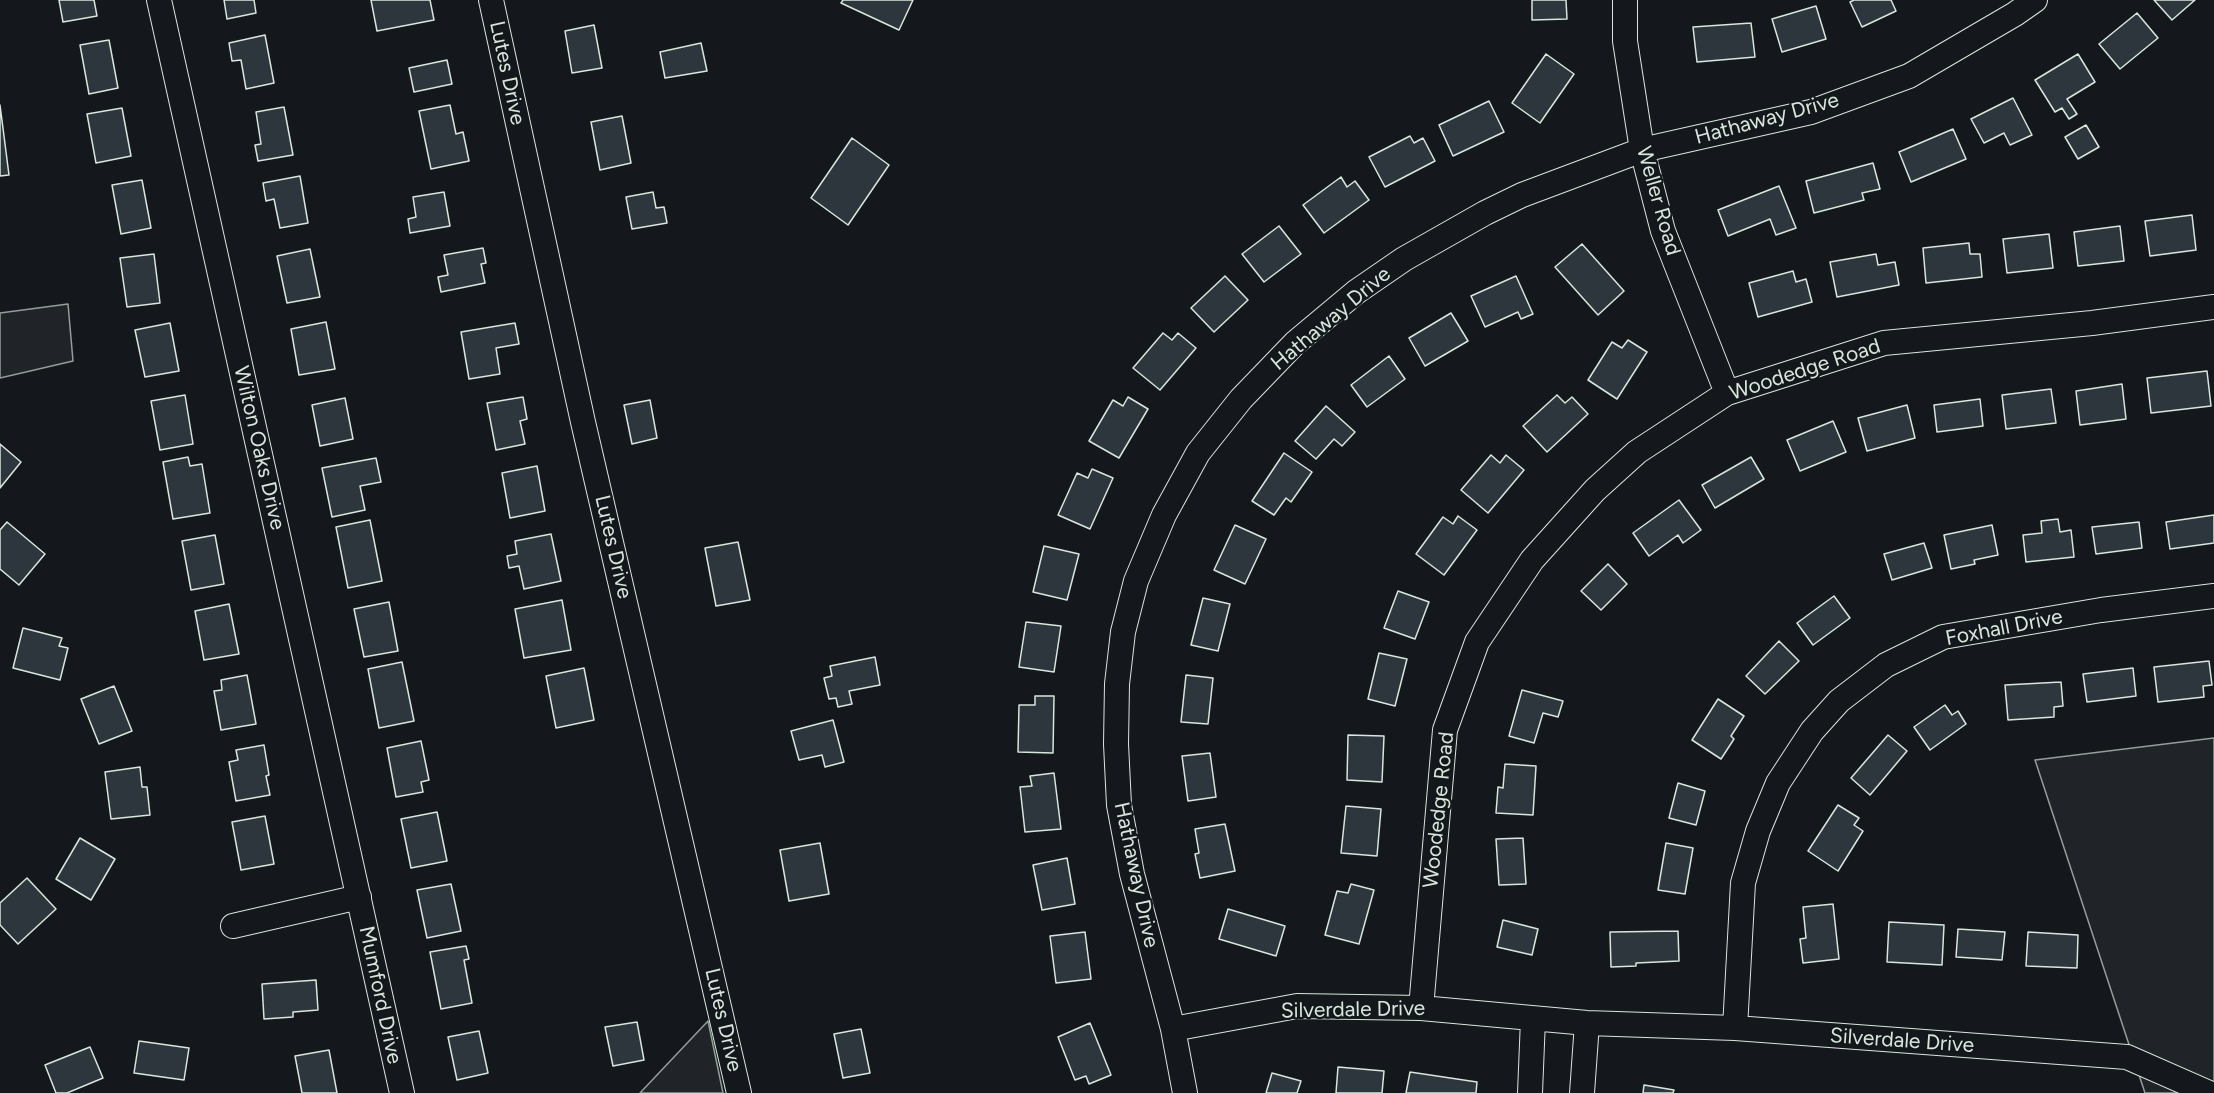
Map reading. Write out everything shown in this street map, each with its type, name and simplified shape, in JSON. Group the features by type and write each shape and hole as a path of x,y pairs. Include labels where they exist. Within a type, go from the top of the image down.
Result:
{"street":[{"name":"Wilton Oaks Drive","path":"159,0 359,897"},
{"name":"Lutes Drive","path":"491,0 584,422 740,1093"},
{"name":"Weller Road","path":"1625,0 1625,41 1642,150 1664,231 1727,393"},
{"name":"Hathaway Drive","path":"1185,1093 1173,1029 1132,874 1119,804 1116,744 1117,684 1123,632 1136,581 1164,514 1198,453 1240,399 1295,343 1356,292 1404,259 1485,213 1522,195 1642,150 1811,112 1909,76 2035,0"},
{"name":"Woodedge Road","path":"1421,1008 1445,730 1477,642 1532,560 1594,490 1637,452 1727,393 1884,343 2092,323 2214,307"},
{"name":"Foxhall Drive","path":"1735,1028 1743,883 1758,831 1778,783 1812,731 1839,701 1886,665 1943,637 2101,610 2214,596"},
{"path":"232,926 359,897"},
{"name":"Mumford Drive","path":"359,897 402,1093"},
{"name":"Silverdale Drive","path":"1173,1029 1297,1006 1421,1008 1587,1023 1735,1028 2127,1057 2209,1093"},
{"path":"1530,1093 1533,1019"},
{"path":"1582,1093 1587,1023"}],"shaded area":[{"path":"68,304 73,361 0,378 0,313"},
{"path":"2214,738 2214,1093 2145,1093 2035,760"},
{"path":"708,1021 723,1093 640,1093"}],"building":[{"path":"59,0 94,0 97,16 63,22"},
{"path":"224,0 254,0 256,13 227,19"},
{"path":"371,0 430,0 434,20 377,31"},
{"path":"843,0 913,0 899,30 841,3"},
{"path":"1532,0 1566,0 1567,19 1532,20"},
{"path":"1854,0 1891,0 1896,11 1862,27 1850,2"},
{"path":"2154,0 2195,0 2172,20"},
{"path":"1816,6 1826,39 1782,52 1772,19"},
{"path":"2137,13 2158,38 2120,69 2099,44"},
{"path":"1751,23 1755,57 1697,62 1693,27"},
{"path":"594,25 602,68 572,73 565,31"},
{"path":"265,35 274,83 246,89 241,60 232,61 229,43"},
{"path":"109,40 118,88 89,94 80,45"},
{"path":"701,43 707,71 665,78 660,52"},
{"path":"1546,54 1574,74 1540,123 1512,103"},
{"path":"2078,54 2095,82 2067,99 2077,114 2069,119 2062,108 2055,112 2035,80"},
{"path":"447,60 452,84 414,92 409,68"},
{"path":"2013,98 2032,135 2010,145 2004,133 1984,143 1971,119"},
{"path":"1489,101 1504,132 1453,156 1439,125"},
{"path":"0,105 9,175 0,176"},
{"path":"450,105 456,134 463,132 469,161 431,169 419,111"},
{"path":"284,107 293,155 258,161 255,145 261,144 256,112"},
{"path":"122,108 131,156 96,163 87,114"},
{"path":"622,116 631,163 600,170 591,122"},
{"path":"2086,125 2099,147 2078,159 2065,137"},
{"path":"1953,129 1966,159 1911,182 1899,152"},
{"path":"1410,136 1414,143 1423,138 1435,161 1385,187 1369,157"},
{"path":"852,138 889,165 848,225 811,198"},
{"path":"1873,163 1880,189 1862,193 1864,200 1814,213 1806,181"},
{"path":"300,176 308,223 280,228 274,199 266,201 263,183"},
{"path":"1341,177 1347,187 1355,181 1369,200 1324,233 1303,205"},
{"path":"142,180 151,228 121,234 112,185"},
{"path":"1779,186 1796,228 1776,235 1770,219 1728,236 1718,210"},
{"path":"444,192 450,226 410,233 408,219 416,217 413,197"},
{"path":"653,192 656,208 664,207 667,223 632,229 626,197"},
{"path":"2192,215 2196,250 2150,256 2145,221"},
{"path":"1279,226 1301,254 1264,282 1242,254"},
{"path":"2120,226 2124,261 2078,266 2074,232"},
{"path":"2049,234 2053,268 2007,273 2003,239"},
{"path":"1969,243 1970,254 1980,254 1982,277 1926,283 1923,248"},
{"path":"1582,244 1624,291 1598,315 1555,267"},
{"path":"483,248 486,263 481,264 485,283 441,292 438,277 448,275 444,255"},
{"path":"310,249 320,297 287,303 277,256"},
{"path":"154,254 160,303 127,307 120,258"},
{"path":"1876,254 1878,265 1895,262 1899,285 1837,297 1830,262"},
{"path":"1793,271 1796,282 1806,279 1812,302 1758,317 1749,283"},
{"path":"1225,276 1248,300 1214,332 1191,308"},
{"path":"1516,276 1533,314 1521,319 1518,312 1485,327 1471,296"},
{"path":"1451,313 1468,341 1425,366 1409,338"},
{"path":"326,322 335,369 299,375 291,329"},
{"path":"170,323 179,371 145,377 135,330"},
{"path":"515,323 519,344 496,348 500,374 469,379 461,332"},
{"path":"1163,333 1172,340 1178,333 1196,348 1160,390 1133,368"},
{"path":"1628,340 1647,352 1617,399 1588,380 1612,342 1622,348"},
{"path":"1389,356 1405,379 1367,407 1351,385"},
{"path":"2207,371 2211,406 2151,413 2147,378"},
{"path":"2122,384 2126,419 2080,425 2076,391"},
{"path":"2051,389 2056,423 2006,429 2002,395"},
{"path":"185,395 193,444 160,450 151,401"},
{"path":"1557,395 1565,403 1572,397 1588,414 1547,452 1523,426"},
{"path":"523,397 527,419 520,421 525,444 496,450 487,403"},
{"path":"1128,397 1148,409 1119,458 1089,441 1113,400 1123,406"},
{"path":"345,398 353,439 320,446 312,405"},
{"path":"1980,399 1983,426 1937,432 1934,405"},
{"path":"650,400 657,438 632,444 624,405"},
{"path":"1907,405 1915,438 1867,451 1858,418"},
{"path":"1326,406 1355,432 1342,446 1334,439 1316,459 1295,441"},
{"path":"1833,421 1846,452 1800,471 1787,440"},
{"path":"0,444 21,462 0,488"},
{"path":"1284,453 1312,472 1291,502 1286,498 1274,515 1252,501"},
{"path":"1491,455 1500,463 1506,455 1524,470 1488,513 1461,490"},
{"path":"188,457 190,466 202,464 210,513 173,519 163,462"},
{"path":"1751,457 1764,479 1715,508 1702,485"},
{"path":"376,458 381,482 360,486 365,510 332,517 322,468"},
{"path":"537,466 545,511 510,518 502,473"},
{"path":"1092,469 1113,478 1090,529 1058,515 1077,473 1088,478"},
{"path":"1679,500 1701,530 1683,543 1678,535 1649,556 1633,533"},
{"path":"2214,515 2214,543 2170,549 2166,522"},
{"path":"1458,516 1477,530 1444,575 1416,554 1443,517 1453,524"},
{"path":"2058,519 2060,532 2071,530 2074,557 2026,562 2023,535 2042,533 2041,521"},
{"path":"370,520 382,581 348,588 336,527"},
{"path":"7,522 45,554 19,585 0,569 0,530"},
{"path":"2139,522 2142,548 2096,554 2092,527"},
{"path":"1235,525 1266,539 1245,584 1214,570"},
{"path":"1992,525 1998,555 1974,560 1975,564 1951,569 1944,535"},
{"path":"551,534 561,581 524,589 519,566 509,568 507,556 517,554 515,541"},
{"path":"215,535 224,584 191,590 182,541"},
{"path":"738,542 750,600 716,606 705,548"},
{"path":"1924,543 1932,568 1892,580 1884,554"},
{"path":"1044,546 1079,554 1067,600 1033,592"},
{"path":"1608,564 1627,584 1601,610 1581,591"},
{"path":"1398,591 1429,602 1415,639 1384,628"},
{"path":"1834,596 1850,618 1813,645 1797,623"},
{"path":"1203,598 1230,604 1218,651 1191,645"},
{"path":"562,600 571,650 524,658 515,609"},
{"path":"389,602 398,651 364,657 354,609"},
{"path":"229,604 239,654 204,660 195,611"},
{"path":"1026,622 1061,626 1054,672 1019,667"},
{"path":"23,628 62,638 59,646 68,648 60,680 13,668"},
{"path":"1779,641 1799,661 1765,694 1746,676"},
{"path":"1379,653 1407,659 1395,706 1368,699"},
{"path":"875,657 880,685 849,691 852,704 838,707 836,698 829,699 824,678 832,676 830,666"},
{"path":"2209,661 2212,685 2203,686 2204,697 2158,702 2154,667"},
{"path":"402,662 414,721 379,728 368,669"},
{"path":"584,668 594,720 556,728 546,676"},
{"path":"2133,668 2136,696 2087,702 2083,674"},
{"path":"247,675 256,724 221,730 214,691 222,690 221,680"},
{"path":"1186,675 1213,678 1208,724 1181,722"},
{"path":"2061,682 2063,706 2054,707 2054,717 2008,720 2005,685"},
{"path":"114,686 132,731 99,744 81,699"},
{"path":"1522,690 1563,701 1558,717 1543,713 1534,743 1509,736"},
{"path":"1035,696 1054,696 1053,753 1018,752 1019,705 1035,705"},
{"path":"1718,699 1744,716 1731,736 1734,739 1721,759 1692,740"},
{"path":"1945,705 1952,715 1958,711 1966,724 1930,750 1914,727"},
{"path":"833,720 844,762 825,767 822,755 799,760 791,731"},
{"path":"1348,735 1384,736 1382,782 1347,780"},
{"path":"1888,735 1907,751 1870,795 1851,778"},
{"path":"421,741 429,780 421,782 423,792 396,797 387,748"},
{"path":"264,745 270,795 236,801 229,762 238,760 236,750"},
{"path":"1210,753 1216,797 1188,801 1182,756"},
{"path":"1505,764 1536,766 1533,815 1496,813 1498,787 1503,788"},
{"path":"140,767 142,787 147,787 150,815 111,819 105,772"},
{"path":"1054,773 1061,829 1025,832 1020,787 1032,786 1030,776"},
{"path":"1678,783 1705,791 1696,825 1669,818"},
{"path":"1838,805 1859,818 1854,825 1863,831 1838,871 1808,851"},
{"path":"1346,806 1381,809 1377,856 1341,853"},
{"path":"437,812 447,861 411,868 401,819"},
{"path":"265,816 274,864 241,870 232,822"},
{"path":"1225,824 1235,871 1200,878 1195,854 1199,853 1195,829"},
{"path":"80,838 115,859 91,900 56,879"},
{"path":"1523,838 1526,884 1499,885 1496,839"},
{"path":"820,843 829,894 789,901 780,850"},
{"path":"1666,843 1693,848 1685,894 1658,890"},
{"path":"1067,858 1075,904 1042,910 1033,865"},
{"path":"27,878 56,909 18,944 0,925 0,903"},
{"path":"451,884 461,931 427,938 417,890"},
{"path":"1351,884 1374,890 1359,944 1325,935 1337,891 1348,893"},
{"path":"1833,904 1839,959 1803,963 1800,939 1806,938 1803,907"},
{"path":"1228,909 1285,926 1276,956 1219,939"},
{"path":"1503,920 1538,929 1532,955 1497,947"},
{"path":"1889,922 1944,925 1942,965 1887,962"},
{"path":"1958,929 2005,932 2002,960 1956,957"},
{"path":"1678,931 1679,961 1611,967 1610,932"},
{"path":"1085,932 1091,979 1056,983 1050,936"},
{"path":"2028,932 2078,935 2077,968 2026,966"},
{"path":"466,946 469,959 464,960 472,1003 441,1009 430,952"},
{"path":"316,980 318,1010 293,1012 293,1017 264,1019 262,984"},
{"path":"637,1022 644,1060 613,1066 605,1027"},
{"path":"1090,1023 1111,1075 1089,1084 1086,1076 1075,1080 1058,1037"},
{"path":"861,1029 870,1073 843,1078 834,1034"},
{"path":"479,1031 488,1073 457,1080 448,1037"},
{"path":"139,1041 189,1048 184,1080 134,1073"},
{"path":"90,1047 103,1078 67,1093 56,1093 45,1065"},
{"path":"329,1050 337,1093 302,1093 295,1056"},
{"path":"1338,1067 1384,1071 1382,1093 1336,1093"},
{"path":"1410,1072 1477,1082 1476,1093 1406,1093"},
{"path":"1272,1073 1301,1081 1297,1093 1266,1093"},
{"path":"1644,1085 1674,1090 1673,1093 1643,1093"}]}
